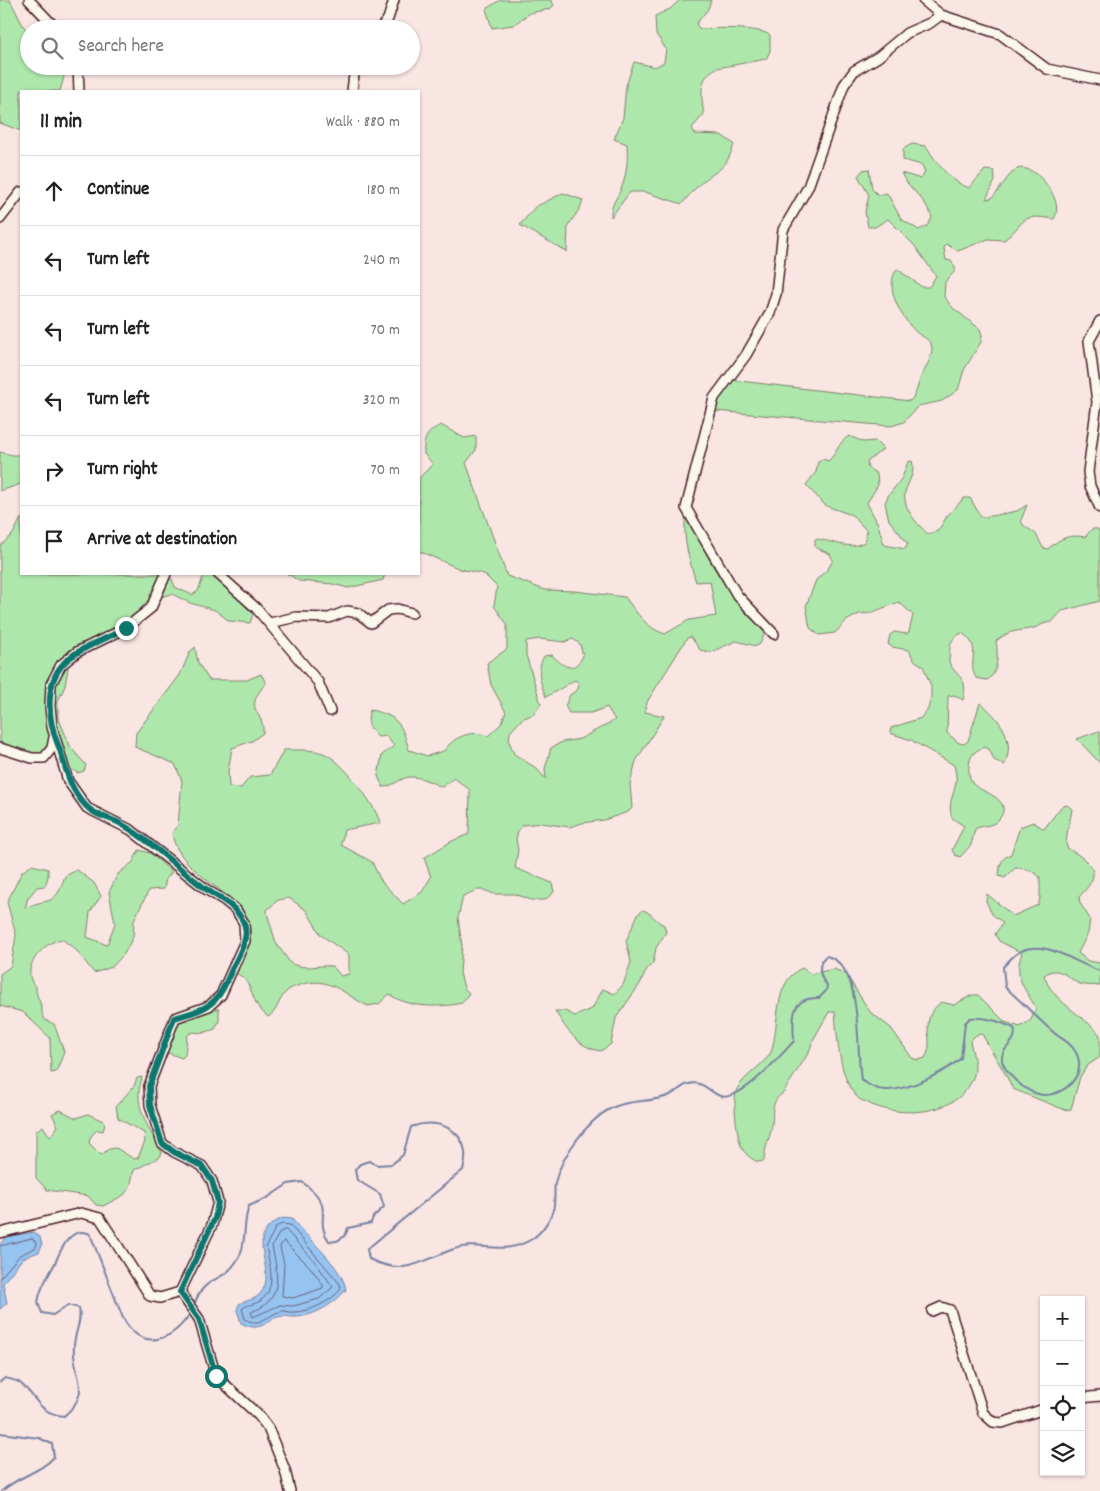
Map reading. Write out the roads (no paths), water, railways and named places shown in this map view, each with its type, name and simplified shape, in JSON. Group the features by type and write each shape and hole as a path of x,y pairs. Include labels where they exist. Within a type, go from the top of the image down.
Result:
{"street":[{"path":"29,0 48,20"},
{"path":"387,20 394,0"},
{"path":"924,0 941,14 1000,34 1047,69 1100,80"},
{"path":"774,634 737,595 686,508 714,398 746,355 770,313 776,294 783,230 808,187 844,85 854,71 878,57 907,33 930,23 941,14"},
{"path":"78,75 79,90"},
{"path":"352,90 354,75"},
{"path":"0,220 20,193"},
{"path":"1100,321 1089,341 1097,402 1088,472 1090,486 1100,508"},
{"path":"166,575 151,608 126,628 77,652 61,664 51,684 50,706 54,734 68,781 87,808 131,830 236,910 244,923 245,941 221,995 209,1006 174,1018 149,1086 150,1105 162,1143 174,1152 202,1166 212,1181 218,1202 212,1225 182,1284 183,1296 196,1312 216,1376 259,1416 268,1428 290,1491"},
{"path":"219,575 270,623 315,679 330,711"},
{"path":"270,623 296,617 329,618 347,611 358,613 371,623 385,610 397,609 412,613"},
{"path":"0,748 32,758 44,758 52,748 54,734"},
{"path":"0,1233 81,1213 95,1216 104,1224 150,1296 160,1298 183,1296"},
{"path":"932,1311 941,1307 950,1310 983,1413 988,1418 993,1422 1002,1423 1040,1410"},
{"path":"1085,1398 1100,1396"}],"water":[{"path":"283,1218 292,1219 332,1262 346,1290 329,1305 315,1313 300,1317 278,1317 260,1326 249,1326 241,1323 237,1310 239,1304 258,1296 265,1285 266,1274 262,1243 264,1234 270,1225"},
{"path":"34,1232 40,1237 42,1245 39,1252 23,1258 3,1283 7,1303 0,1309 0,1244 6,1237"}],"waterway":[{"path":"194,1305 203,1288 231,1269 240,1255 244,1242 249,1206 267,1198 288,1184 302,1182 319,1199 322,1206 324,1233 329,1241 341,1239 348,1228 371,1223 373,1217 384,1207 380,1194 357,1180 355,1170 360,1164 369,1161 377,1165 392,1164 403,1155 411,1127 423,1124 444,1126 460,1138 464,1147 463,1170 367,1249 369,1259 392,1267 411,1266 461,1247 510,1247 532,1239 543,1228 552,1214 555,1183 563,1161 577,1139 595,1120 614,1107 663,1097 689,1084 694,1083 706,1087 720,1096 728,1096 749,1085 794,1041 793,1025 798,1005 802,1001 819,998 826,991 827,985 822,978 820,970 821,962 826,956 838,962 847,974 852,991 856,1010 861,1080 882,1090 904,1087 926,1080 961,1058 965,1023 970,1018 992,1020 1014,1028 1014,1038 1004,1052 1002,1061 1007,1071 1018,1083 1028,1090 1041,1095 1054,1094 1062,1090 1069,1085 1078,1072 1078,1056 1066,1041 1054,1033 1005,987 1003,967 1021,951 1041,948 1051,950 1100,971"},
{"path":"0,1382 5,1378 18,1382 48,1412 64,1416 73,1407 78,1398 80,1382 74,1356 74,1345 80,1318 79,1308 68,1305 53,1315 42,1313 38,1303 42,1287 60,1251 68,1240 77,1233 90,1234 123,1318 139,1336 148,1339 167,1336 184,1322 191,1312"},
{"path":"0,1433 39,1438 52,1444 54,1457 42,1467 2,1491"}]}
